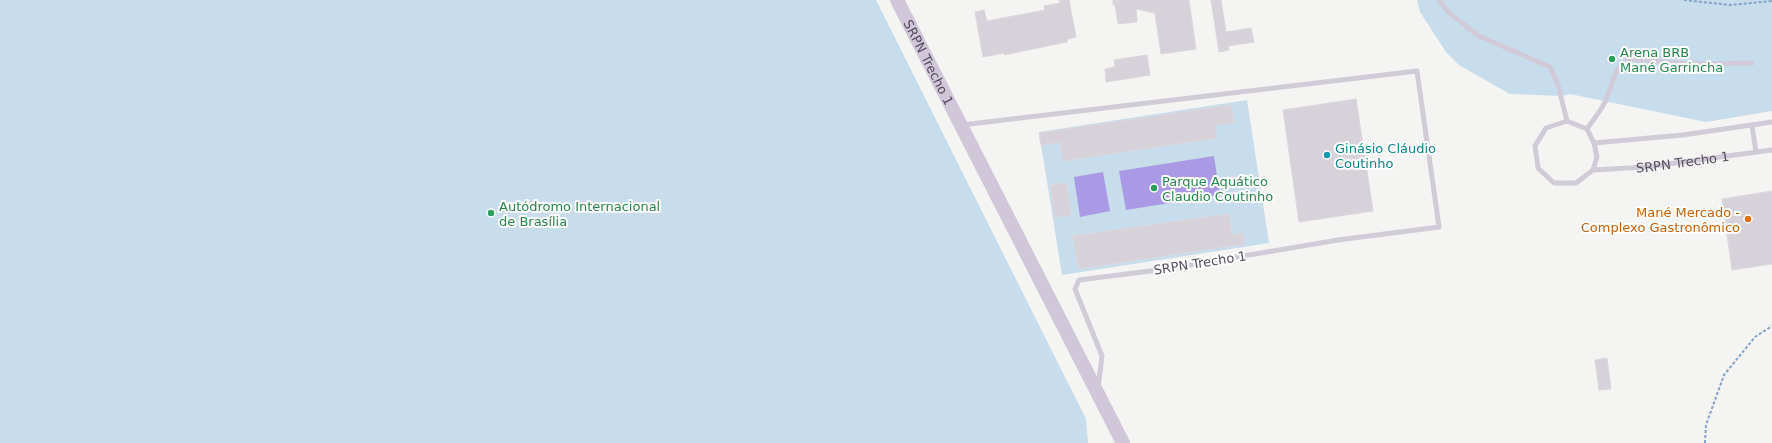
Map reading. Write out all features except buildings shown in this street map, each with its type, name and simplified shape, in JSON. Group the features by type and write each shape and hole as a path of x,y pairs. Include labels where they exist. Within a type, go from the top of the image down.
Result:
{"main road":[{"name":"SRPN Trecho 1","path":"897,0 1123,443"}],"lane":[{"path":"1439,0 1449,13 1479,36 1550,67 1558,85 1567,121"},
{"path":"1587,129 1605,102 1610,85 1622,63 1626,60 1632,59 1690,64 1752,63"},
{"name":"SRPN Trecho 1","path":"961,125 1417,71 1439,227 1338,240 1166,269 1079,280 1075,290 1102,356 1098,394"},
{"path":"1567,121 1587,129 1594,143 1597,157 1593,170 1576,183 1554,183 1538,168 1535,146 1546,128 1567,121"},
{"name":"SRPN Trecho 1","path":"1594,143 1683,135 1772,122"},
{"path":"1752,125 1756,152"},
{"name":"SRPN Trecho 1","path":"1593,170 1646,167 1772,150"}],"path":[{"path":"1684,0 1730,5 1772,1"},
{"path":"1706,443 1706,425 1724,375 1755,337 1772,326"}],"shaded area":[{"name":"Autódromo Internacional de Brasília","path":"0,0 876,0 1086,419 1088,443 0,443"},
{"name":"Arena BRB Mané Garrincha","path":"1417,0 1772,0 1772,111 1706,122 1570,94 1562,96 1510,94 1459,65 1446,52 1420,12"},
{"name":"Parque Aquático Claudio Coutinho","path":"1247,100 1269,243 1062,275 1039,132"},
{"path":"1214,156 1220,195 1126,210 1119,171"},
{"path":"1103,172 1110,211 1080,217 1074,177"}],"place":[{"name":"Arena BRB Mané Garrincha","path":"1612,59"},
{"name":"Ginásio Cláudio Coutinho","path":"1327,155"},
{"name":"Parque Aquático Claudio Coutinho","path":"1154,188"},
{"name":"Autódromo Internacional de Brasília","path":"491,213"},
{"name":"Mané Mercado - Complexo Gastronômico","path":"1748,219"}]}
